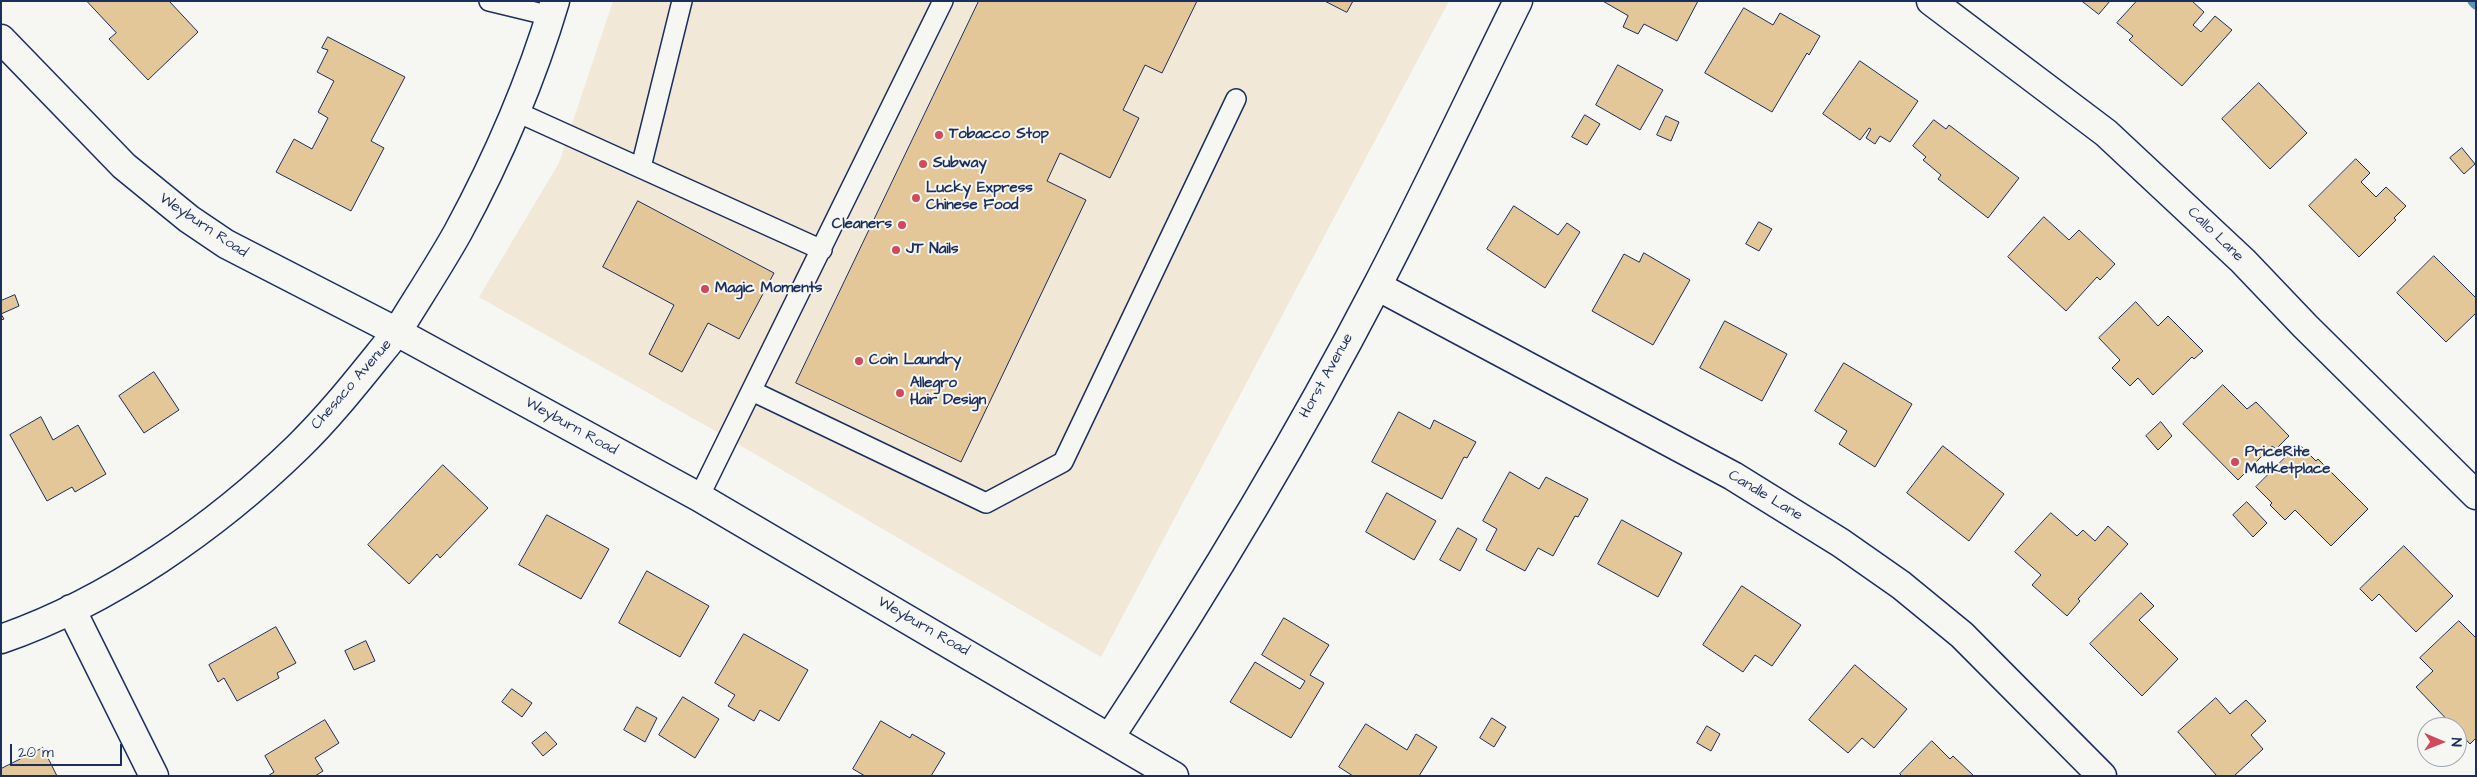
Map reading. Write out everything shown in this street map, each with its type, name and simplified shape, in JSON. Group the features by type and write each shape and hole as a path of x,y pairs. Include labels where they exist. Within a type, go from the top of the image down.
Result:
{"street":[{"name":"Horst Avenue","path":"1110,737 1153,672 1266,484 1377,286 1518,1"},
{"name":"Callo Lane","path":"1931,1 2106,133 2242,261 2476,495"},
{"name":"Chesaco Avenue","path":"1,639 71,608 130,577 192,537 249,491 299,446 397,332 457,233 517,112 553,9"},
{"name":"Weyburn Road","path":"1,39 124,166 182,214 226,244 397,332 699,497 1174,776"},
{"name":"Candle Lane","path":"1377,286 1733,476 1841,543 1901,585 1962,635 2102,776"},
{"path":"71,608 154,776"}],"lane":[{"path":"489,1 553,9"},
{"path":"641,167 682,1"},
{"path":"699,497 944,1"},
{"path":"752,392 986,504 1063,462 1236,99"},
{"path":"517,112 822,250"}],"shaded area":[{"path":"613,1 1449,1 1101,657 731,440 479,297 559,163"}],"building":[{"path":"87,1 169,1 198,32 148,80 109,39 116,33"},
{"path":"979,1 1197,1 1162,73 1145,65 1123,110 1139,118 1110,178 1060,153 1047,181 1086,200 961,462 796,383"},
{"path":"1325,1 1353,1 1347,12"},
{"path":"1603,1 1698,1 1677,41 1644,24 1638,34 1623,27 1628,16"},
{"path":"2082,1 2110,1 2099,14"},
{"path":"2137,1 2192,1 2204,12 2193,25 2201,32 2215,16 2232,30 2182,86 2129,40 2133,36 2117,23"},
{"path":"1744,8 1773,25 1780,13 1820,36 1809,55 1807,53 1772,112 1705,73"},
{"path":"328,37 405,77 371,141 384,148 351,211 276,172 294,139 312,149 328,118 318,112 334,81 317,72 328,50 322,48"},
{"path":"1860,61 1918,101 1890,142 1880,136 1875,144 1866,138 1871,129 1869,128 1860,140 1823,114"},
{"path":"1618,65 1663,90 1640,130 1596,105"},
{"path":"2259,83 2307,133 2270,169 2222,119"},
{"path":"1585,115 1600,124 1587,145 1572,137"},
{"path":"1666,116 1679,122 1671,141 1657,135"},
{"path":"1934,120 1946,129 1949,125 2019,178 1988,218 1938,179 1941,175 1923,160 1926,157 1913,146"},
{"path":"2462,148 2475,164 2464,174 2450,158"},
{"path":"2356,159 2370,173 2361,182 2376,197 2386,187 2406,206 2394,218 2396,220 2359,257 2309,206"},
{"name":"Magic Moments","path":"638,201 774,273 739,339 708,323 682,372 649,354 674,305 603,267"},
{"path":"1514,206 1558,235 1567,223 1580,232 1545,288 1487,249"},
{"path":"2044,217 2069,240 2079,230 2115,264 2100,280 2097,277 2066,311 2008,257"},
{"path":"1759,222 1772,229 1759,251 1746,244"},
{"path":"1644,253 1690,280 1653,345 1592,311 1624,254 1639,262"},
{"path":"2434,256 2476,298 2476,313 2446,342 2397,293"},
{"path":"15,295 19,306 1,314 1,301"},
{"path":"2136,302 2158,326 2168,316 2203,351 2194,359 2192,357 2153,395 2138,378 2130,386 2112,368 2120,360 2099,338"},
{"path":"1725,321 1787,354 1762,401 1700,368"},
{"path":"1844,363 1912,404 1875,467 1839,444 1847,431 1815,411"},
{"path":"154,372 179,410 144,433 119,396"},
{"path":"2223,385 2247,409 2256,402 2289,436 2276,449 2272,446 2238,480 2183,424"},
{"path":"1399,412 1430,429 1434,420 1476,442 1467,458 1464,457 1442,499 1372,462"},
{"path":"41,417 53,440 78,425 106,474 75,492 72,487 47,501 10,435"},
{"path":"2161,422 2172,436 2158,450 2146,436"},
{"path":"2299,444 2316,461 2318,459 2368,509 2331,546 2295,510 2285,520 2256,487"},
{"path":"1943,446 2004,494 1969,541 1907,493"},
{"path":"443,465 488,508 440,558 437,554 409,584 368,545"},
{"path":"1510,472 1539,489 1546,477 1588,499 1578,517 1575,516 1553,556 1538,548 1525,571 1486,550 1497,529 1483,521"},
{"path":"1387,493 1436,521 1414,560 1366,532"},
{"path":"2247,502 2267,523 2253,537 2233,515"},
{"path":"2051,513 2077,536 2083,530 2095,541 2108,526 2128,544 2078,599 2080,601 2067,616 2032,585 2041,575 2015,552"},
{"path":"547,515 609,549 581,599 519,565"},
{"path":"1622,520 1682,553 1658,597 1598,564"},
{"path":"1458,528 1477,539 1460,571 1440,560"},
{"path":"2404,546 2453,596 2416,632 2379,594 2372,601 2360,589"},
{"path":"647,571 709,606 680,657 619,623"},
{"path":"1742,586 1801,625 1772,666 1755,655 1743,672 1703,645"},
{"path":"2141,593 2154,606 2139,620 2178,659 2142,696 2090,644"},
{"path":"1284,618 1329,645 1310,675 1324,683 1291,738 1230,702 1255,662 1300,689 1305,681 1262,655"},
{"path":"2459,621 2476,638 2476,738 2470,744 2467,741 2467,717 2444,717 2416,687 2433,671 2420,658"},
{"path":"276,627 296,663 277,673 279,678 237,701 224,678 218,682 209,665"},
{"path":"744,634 808,670 779,721 760,710 754,721 728,706 735,695 715,683"},
{"path":"366,641 375,661 354,670 345,651"},
{"path":"1855,665 1907,709 1874,748 1862,738 1848,753 1809,720"},
{"path":"512,689 532,703 522,717 502,702"},
{"path":"683,697 719,719 695,758 659,735"},
{"path":"2216,698 2230,714 2246,700 2266,721 2251,735 2263,749 2234,776 2217,776 2178,732"},
{"path":"637,707 657,718 645,742 624,730"},
{"path":"1492,718 1506,727 1494,747 1480,738"},
{"path":"325,720 339,743 315,758 323,771 315,776 268,776 274,772 265,756"},
{"path":"881,721 910,738 912,734 945,753 931,776 865,776 853,769"},
{"path":"1366,724 1407,750 1416,734 1437,747 1419,776 1353,776 1339,767"},
{"path":"1707,726 1720,734 1711,751 1697,743"},
{"path":"546,732 557,744 543,756 532,743"},
{"path":"1932,741 1950,759 1953,756 1974,776 1902,776 1900,774"},
{"path":"43,748 57,776 1,776 1,769"}],"waterway":[{"path":"2473,1 2476,4"}],"place":[{"name":"Tobacco Stop","path":"939,135"},
{"name":"Subway","path":"923,164"},
{"name":"Lucky Express Chinese Food","path":"916,198"},
{"name":"Cleaners","path":"902,225"},
{"name":"JT Nails","path":"896,250"},
{"name":"Magic Moments","path":"705,289"},
{"name":"Coin Laundry","path":"859,361"},
{"name":"Allegro Hair Design","path":"900,393"},
{"name":"PriceRite Matketplace","path":"2235,462"}]}
